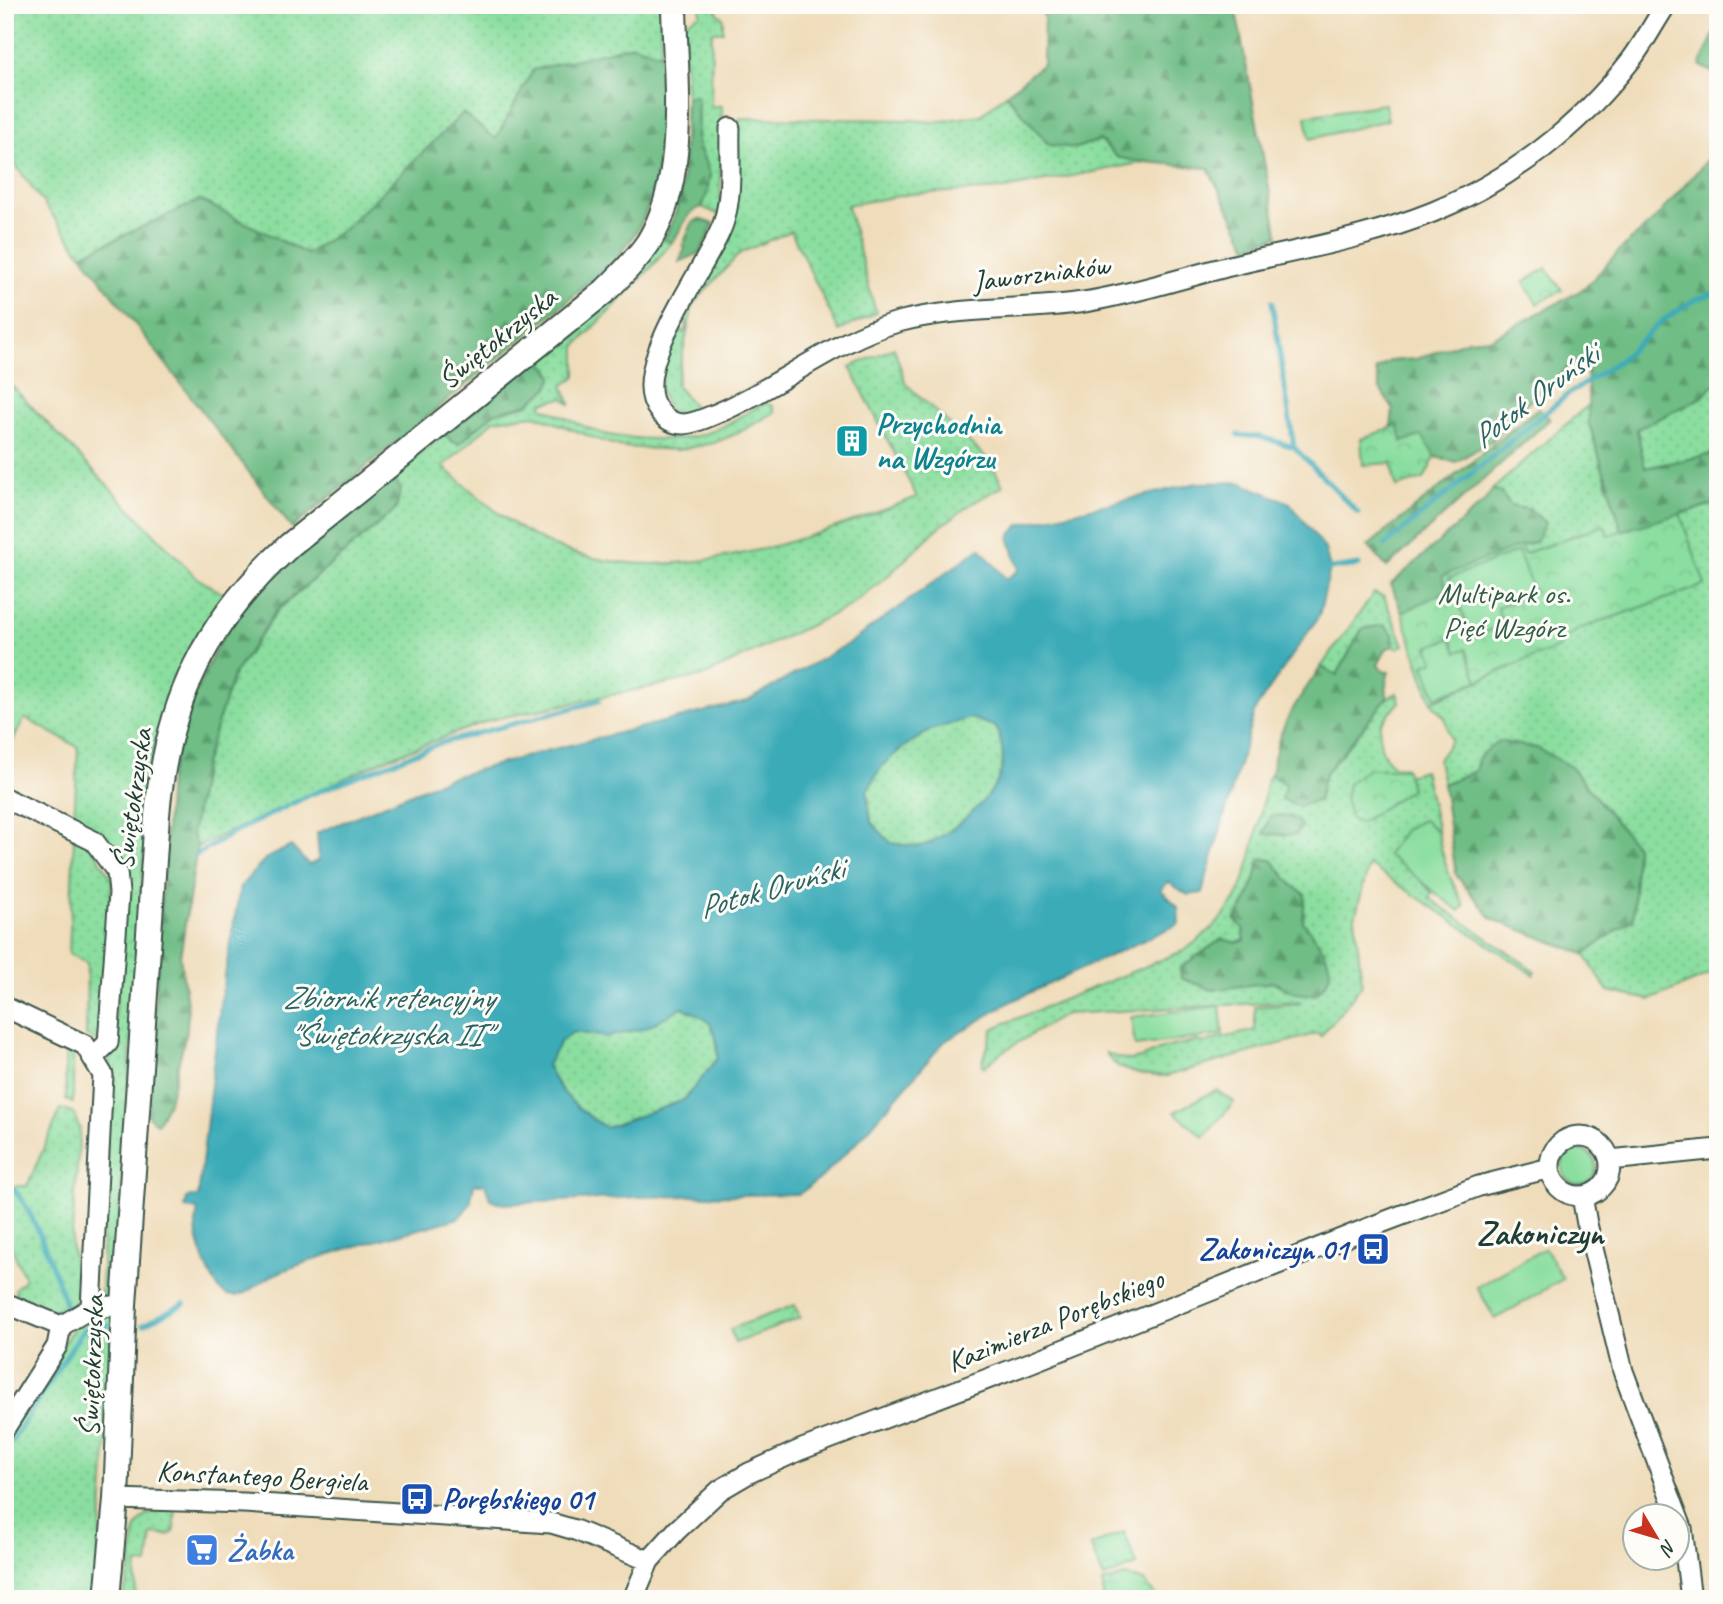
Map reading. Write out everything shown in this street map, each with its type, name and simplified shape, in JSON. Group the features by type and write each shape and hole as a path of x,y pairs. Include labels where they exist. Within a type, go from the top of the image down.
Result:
{"main road":[{"name":"Świętokrzyska","path":"107,1599 116,1499 124,1305 159,783 172,729 190,676 223,618 258,574 290,545 605,291 640,254 658,223 672,174 676,126 674,5"}],"street":[{"name":"Jaworzniaków","path":"730,128 729,198 724,223 714,246 674,313 655,365 654,404 663,415 677,423 696,422 755,396 862,335 895,323 928,316 1085,302 1324,244 1399,224 1432,212 1490,184 1531,157 1562,132 1610,86 1634,57 1665,5"},
{"path":"5,798 94,841 117,872 119,892 108,1043 93,1057 85,1045 5,1007"},
{"name":"Świętokrzyska","path":"91,1308 103,1075 93,1057"},
{"path":"1580,1136 1602,1145 1609,1160 1607,1180 1592,1194 1582,1196 1564,1192 1552,1177 1550,1168 1553,1152 1558,1146 1564,1140 1580,1136"},
{"path":"1609,1160 1718,1149"},
{"name":"Kazimierza Porębskiego","path":"633,1599 649,1561 694,1513 720,1490 774,1461 1479,1186 1550,1168"},
{"path":"1582,1196 1623,1371 1682,1528 1691,1599"},
{"path":"5,1303 61,1326"},
{"path":"5,1428 57,1346 61,1326 91,1308 124,1305"},
{"name":"Konstantego Bergiela","path":"116,1499 244,1503 551,1523 575,1530 649,1561"}],"green space":[{"path":"5,5 660,5 661,54 633,45 533,70 496,140 463,114 344,229 307,254 200,200 82,255 5,151"},
{"path":"700,5 717,5 717,12 723,18 723,32 712,32 711,106 722,106 720,215 702,207 707,194 707,163 697,142 698,118 686,99 684,23 700,14"},
{"path":"1041,5 1235,5 1278,236 1248,247 1208,168 1117,157 1100,140 1076,148 1049,145 1006,94 1043,64 1044,18"},
{"path":"1718,25 1718,76 1700,65"},
{"path":"633,45 661,54 661,113 659,153 652,193 643,219 630,241 610,266 292,528 82,255 200,200 307,254 344,229 463,113 496,139 533,70"},
{"path":"1006,94 1049,145 1076,148 1100,140 1117,157 1145,162 1004,189 911,194 847,205 876,313 839,331 791,231 740,253 693,304 676,385 696,409 711,404 709,410 682,416 667,409 660,388 665,361 675,330 684,332 687,324 683,316 709,268 740,118 934,122 981,115"},
{"path":"692,95 698,98 697,142 710,174 702,207 691,213 671,243 664,239 675,214 682,186 686,99"},
{"path":"1385,104 1388,120 1310,139 1306,116"},
{"path":"1718,148 1718,381 1701,398 1637,429 1645,468 1718,453 1718,503 1622,531 1589,423 1587,365 1582,362 1570,365 1542,393 1522,407 1493,440 1456,462 1435,457 1422,436 1402,442 1398,425 1391,428 1393,409 1380,389 1376,370 1390,361 1416,359 1468,340 1492,338 1584,289 1620,250 1652,222"},
{"path":"699,219 714,224 700,253 679,262 692,223"},
{"path":"664,239 671,243 650,269 576,346 576,376 563,386 571,405 563,398 542,403 542,407 601,433 659,439 702,435 765,403 773,406 775,412 714,443 678,450 623,447 535,415 494,420 443,467 502,516 541,540 586,556 633,563 681,563 780,545 917,497 850,367 894,348 906,384 991,462 1003,486 971,504 936,530 887,577 849,607 703,676 490,720 388,758 197,847 192,834 204,764 233,676 277,611 396,509 394,480 378,488 446,433 452,442 459,444 494,412 528,404 548,388 534,362"},
{"path":"1546,268 1562,290 1537,304 1524,282"},
{"path":"534,362 548,368 553,377 548,388 528,404 494,413 459,444 448,438 446,433"},
{"path":"5,379 197,578 224,594 181,668 165,707 153,756 147,808 114,1295 108,1298 101,1296 108,1067 114,1040 123,880 115,851 101,835 74,821 78,747 25,718 5,755"},
{"path":"1718,381 1718,453 1644,468 1637,429 1701,398"},
{"path":"1589,404 1589,423 1622,531 1608,536 1603,525 1524,554 1520,546 1536,542 1531,510 1511,507 1501,493 1493,489"},
{"path":"1538,408 1550,419 1387,567 1368,546"},
{"path":"1398,425 1402,442 1422,436 1435,457 1424,479 1397,487 1392,463 1363,465 1361,439"},
{"path":"395,480 401,490 396,509 277,610 233,676 204,764 192,834 197,847 180,957 188,1010 187,1029 169,1101 157,1124 148,1116 169,780 186,714 216,648 248,600 296,555 378,488"},
{"path":"1493,489 1501,493 1511,506 1531,510 1545,523 1536,542 1443,576 1448,590 1402,613 1391,584 1483,503"},
{"path":"1718,503 1718,971 1650,1000 1608,991 1584,954 1633,919 1636,846 1571,767 1479,757 1475,771 1443,784 1438,760 1451,741 1445,718 1431,702 1559,648 1566,638 1579,629 1704,585 1680,514"},
{"name":"Multipark os. Pięć Wzgórz","path":"1680,514 1705,585 1579,629 1566,638 1559,648 1431,702 1402,613 1448,590 1442,576 1520,546 1524,554 1604,525 1608,535"},
{"path":"1518,551 1534,593 1497,607 1503,625 1472,637 1449,578"},
{"path":"1374,593 1384,597 1404,645 1397,648 1394,646 1393,634 1362,629 1337,675 1321,667"},
{"path":"1384,625 1393,634 1394,646 1387,648 1378,665 1389,672 1386,681 1387,698 1325,774 1318,801 1298,806 1281,799 1286,785 1271,775 1278,743 1288,717 1321,667 1337,675 1362,629"},
{"path":"1451,638 1457,652 1466,649 1478,681 1436,697 1424,665 1434,661 1428,647"},
{"path":"1397,693 1400,702 1380,724 1383,752 1393,766 1405,767 1406,769 1398,770 1411,789 1407,775 1424,770 1438,832 1423,820 1387,855 1414,873 1432,893 1429,898 1535,971 1534,975 1369,865 1355,917 1362,985 1321,1036 1318,1033 1167,1076 1150,1075 1124,1069 1106,1053 1133,1060 1168,1047 1197,1041 1203,1043 1255,1030 1255,1007 1301,1003 1066,1014 1002,1052 984,1067 982,1065 993,1029 1183,951 1211,929 1233,903 1245,878 1268,778 1271,775 1286,785 1282,799 1318,801 1325,774 1387,698","holes":["1260,859 1272,860 1292,885 1305,894 1303,922 1315,937 1296,993 1273,982 1212,989 1181,978 1180,968 1222,939 1237,943 1245,940 1243,928 1235,920 1251,891"]},
{"path":"970,718 996,727 1003,757 1002,769 995,785 979,806 934,841 916,846 891,843 871,822 867,791 882,766 902,748 931,730"},
{"path":"1498,741 1537,748 1571,767 1636,846 1633,919 1584,954 1492,919 1456,875 1443,784 1475,771 1479,757"},
{"path":"1367,769 1406,769 1411,789 1360,823 1351,819 1345,799 1348,784"},
{"path":"1282,815 1296,819 1302,827 1296,835 1264,834 1270,816"},
{"path":"1423,820 1438,832 1448,870 1464,905 1460,911 1387,855 1405,829"},
{"path":"74,837 92,847 112,879 106,1033 96,1041 86,1036 87,963 69,954"},
{"path":"1260,859 1272,860 1292,885 1305,894 1303,922 1326,955 1330,970 1327,982 1315,995 1296,993 1273,982 1212,990 1181,978 1180,968 1222,939 1237,943 1245,940 1243,928 1235,920 1251,891"},
{"path":"1220,1006 1223,1035 1135,1046 1131,1017"},
{"path":"682,1007 700,1016 711,1026 716,1038 718,1059 684,1100 606,1128 571,1101 552,1076 547,1065 560,1042 573,1032 607,1037 646,1028"},
{"path":"65,1046 73,1050 73,1103 66,1100"},
{"path":"1216,1090 1234,1102 1204,1137 1174,1112"},
{"path":"61,1109 74,1114 80,1130 71,1245 80,1294 71,1310 65,1313 51,1311 16,1297 15,1289 25,1279 5,1232 5,1183 10,1186 27,1186"},
{"path":"1579,1150 1591,1155 1596,1167 1591,1179 1579,1184 1567,1179 1562,1167 1567,1155"},
{"path":"1545,1248 1563,1279 1495,1319 1477,1287"},
{"path":"795,1305 800,1318 735,1343 730,1329"},
{"path":"100,1315 112,1316 115,1320 96,1599 5,1599 5,1439 70,1333 78,1323"},
{"path":"176,1509 174,1532 168,1535 152,1534 148,1565 137,1564 135,1599 121,1599 129,1577 136,1528 148,1515"},
{"path":"1124,1532 1137,1565 1104,1578 1090,1546"},
{"path":"1125,1576 1144,1581 1158,1599 1103,1599 1103,1583"}],"water":[{"name":"Zbiornik retencyjny \"Świętokrzyska II\"","path":"1239,482 1290,503 1325,549 1330,569 1319,616 1255,710 1202,893 1188,895 1168,882 1161,890 1178,907 1179,924 1012,1001 944,1042 862,1137 821,1178 799,1194 637,1197 503,1204 490,1199 485,1184 474,1184 470,1204 459,1218 318,1258 273,1275 244,1294 231,1296 220,1289 205,1263 199,1242 196,1224 198,1210 185,1208 187,1197 198,1197 221,998 240,887 265,859 291,846 309,865 319,860 317,833 445,779 747,701 851,642 980,548 1006,579 1019,570 1009,537 1019,525 1197,483","holes":["970,718 996,727 1003,757 1002,769 995,785 979,806 934,841 916,846 891,843 871,822 867,791 882,766 902,748 931,730","682,1007 711,1025 716,1038 718,1058 684,1100 606,1128 571,1101 547,1065 560,1042 573,1032 607,1037 646,1028"]}],"waterway":[{"name":"Potok Oruński","path":"1385,545 1567,395 1620,360 1662,321 1696,299 1718,292"},
{"path":"1272,302 1294,447"},
{"path":"1238,435 1261,437 1294,447 1358,513"},
{"name":"Potok Oruński","path":"1324,570 1359,565"},
{"path":"196,855 310,795 441,743 599,701"},
{"path":"5,1182 25,1205 34,1223 69,1314"},
{"name":"Potok Oruński","path":"143,1325 184,1304"},
{"name":"Potok Oruński","path":"5,1452 83,1330 109,1325"}],"place":[{"name":"Przychodnia na Wzgórzu","path":"852,441"},
{"name":"Zakoniczyn 01","path":"1373,1249"},
{"name":"Porębskiego 01","path":"417,1499"},
{"name":"Żabka","path":"202,1550"}],"district":[{"name":"Zakoniczyn","path":"1540,1233"}]}
